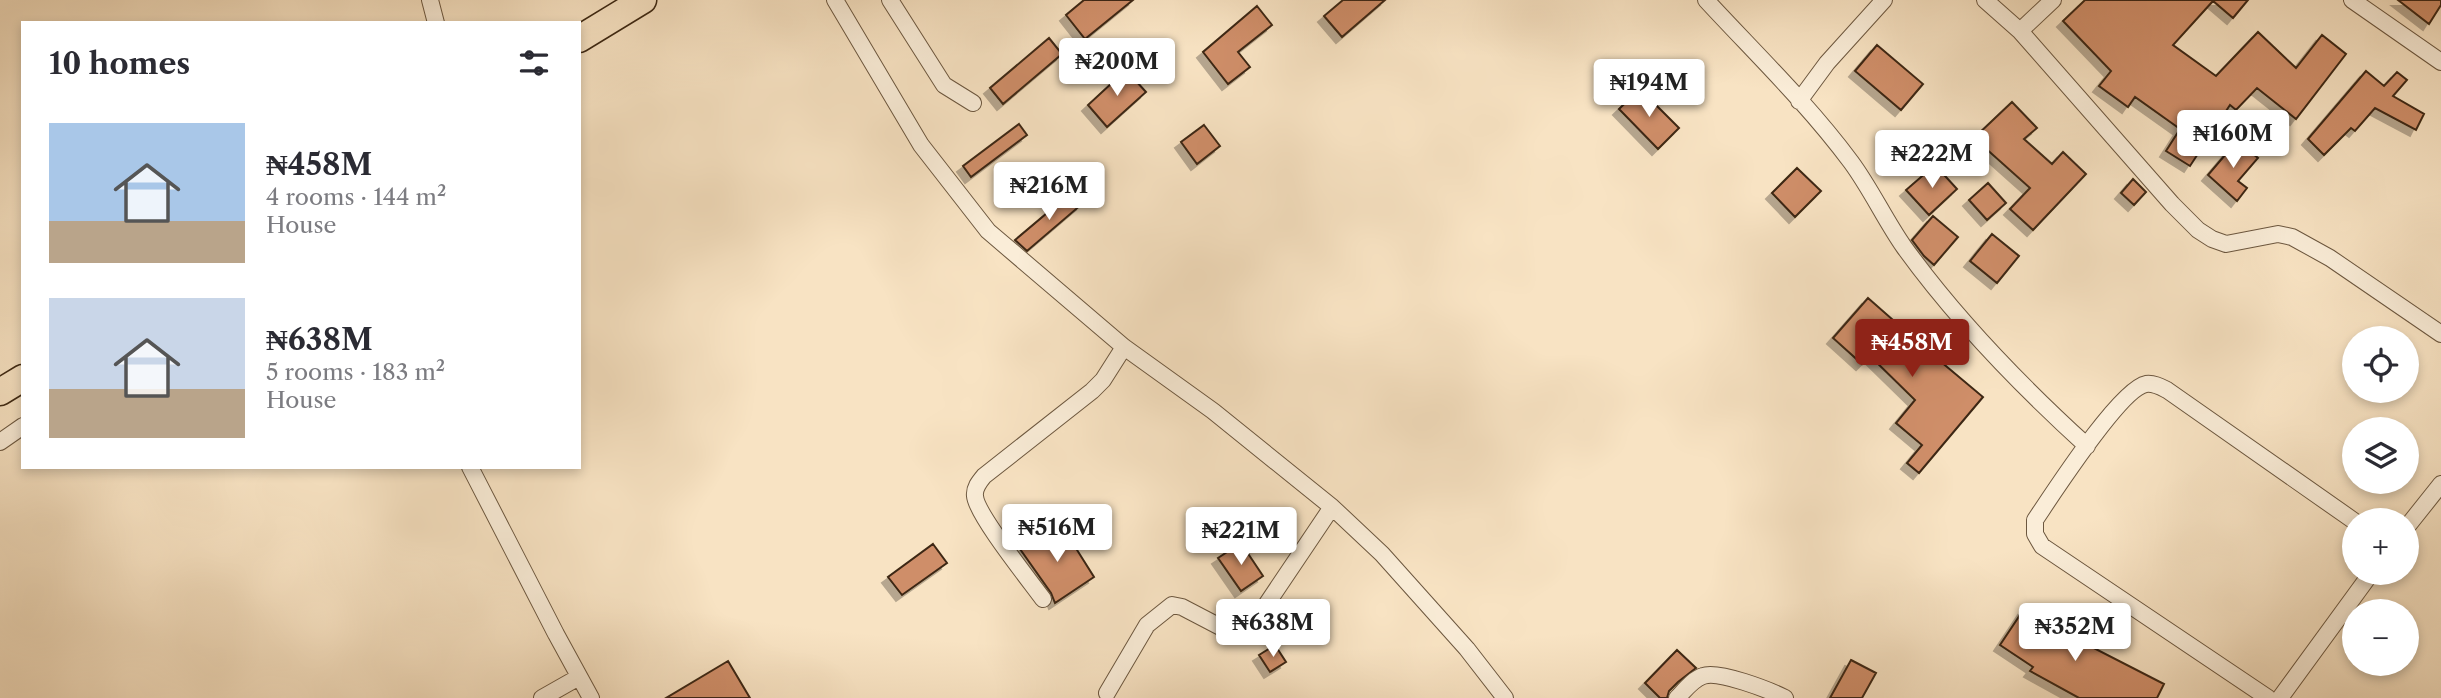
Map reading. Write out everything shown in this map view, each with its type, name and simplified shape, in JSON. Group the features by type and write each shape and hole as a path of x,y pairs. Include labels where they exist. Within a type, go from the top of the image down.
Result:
{"main road":[{"path":"581,38 643,0"},
{"path":"0,392 21,379"}],"street":[{"path":"430,0 435,21"},
{"path":"835,0 922,145 988,230 1124,347 1213,411 1332,507 1382,554 1467,649 1505,698"},
{"path":"890,0 944,85 973,103"},
{"path":"1706,0 1850,161 1903,245 1936,287 2046,409 2087,446"},
{"path":"1799,101 1827,63 1884,0"},
{"path":"1985,0 2020,31 2198,230 2211,239 2226,244 2278,234 2292,237 2330,258 2441,334"},
{"path":"2020,31 2053,0"},
{"path":"2352,0 2441,62"},
{"path":"1043,598 1005,548 975,500 975,489 984,476 1092,391 1103,380 1124,347"},
{"path":"2268,698 2042,545 2035,534 2035,520 2087,446 2137,388 2146,384 2167,390 2342,512"},
{"path":"0,442 21,427"},
{"path":"471,469 591,698"},
{"path":"2419,512 2441,484"},
{"path":"1107,692 1147,625 1172,605 1182,607 1228,631 1256,620 1332,507"},
{"path":"2280,698 2363,585"},
{"path":"1676,698 1699,678 1711,675 1751,684 1785,698"},
{"path":"542,698 579,677"}],"building":[{"path":"1084,0 1133,0 1085,39 1066,15"},
{"path":"1343,0 1385,0 1342,37 1324,16"},
{"path":"2085,0 2248,0 2233,18 2213,1 2173,45 2216,76 2258,32 2296,68 2322,35 2346,54 2296,119 2257,88 2236,110 2230,105 2190,166 2166,151 2180,129 2135,97 2128,107 2099,86 2111,71 2063,21"},
{"path":"2398,0 2441,0 2441,5 2429,24"},
{"path":"1257,6 1272,25 1238,52 1250,67 1228,84 1203,52"},
{"path":"1049,38 1062,54 1003,104 990,88"},
{"path":"1877,45 1923,84 1901,110 1855,71"},
{"path":"1126,70 1146,92 1107,127 1088,105"},
{"path":"2366,71 2384,86 2397,72 2407,80 2393,96 2424,114 2416,130 2375,108 2355,131 2351,128 2324,155 2308,139"},
{"path":"1640,89 1679,128 1658,149 1619,109"},
{"path":"2012,102 2037,128 2024,139 2052,164 2063,152 2086,174 2033,230 2010,209 2030,188 1974,138"},
{"path":"1019,124 1027,135 971,177 963,166"},
{"path":"1204,125 1220,146 1197,164 1181,142"},
{"path":"2237,141 2258,158 2238,181 2247,188 2237,201 2208,175"},
{"path":"1935,165 1957,189 1929,215 1906,190"},
{"path":"1797,168 1821,191 1795,217 1772,193"},
{"path":"2133,179 2146,192 2134,205 2121,193"},
{"path":"1988,183 2006,203 1987,220 1969,200"},
{"path":"1072,192 1082,204 1027,251 1015,240"},
{"path":"1933,216 1958,237 1934,265 1912,240"},
{"path":"1992,234 2019,256 1997,283 1970,261"},
{"path":"1868,298 1910,335 1912,333 1983,397 1919,473 1907,463 1922,445 1896,423 1915,400 1870,356 1862,364 1833,338"},
{"path":"1048,530 1055,541 1067,534 1094,577 1055,603 1020,549"},
{"path":"1241,543 1263,576 1241,591 1218,558"},
{"path":"933,544 947,563 902,595 888,577"},
{"path":"2024,609 2054,629 2056,625 2080,641 2164,684 2157,698 2079,698 2030,671 2033,667 2000,645"},
{"path":"1275,645 1286,662 1270,672 1259,655"},
{"path":"1677,650 1696,668 1669,691 1667,698 1660,698 1645,683"},
{"path":"1851,660 1876,673 1862,698 1830,698"},
{"path":"728,661 750,698 666,698"}]}
